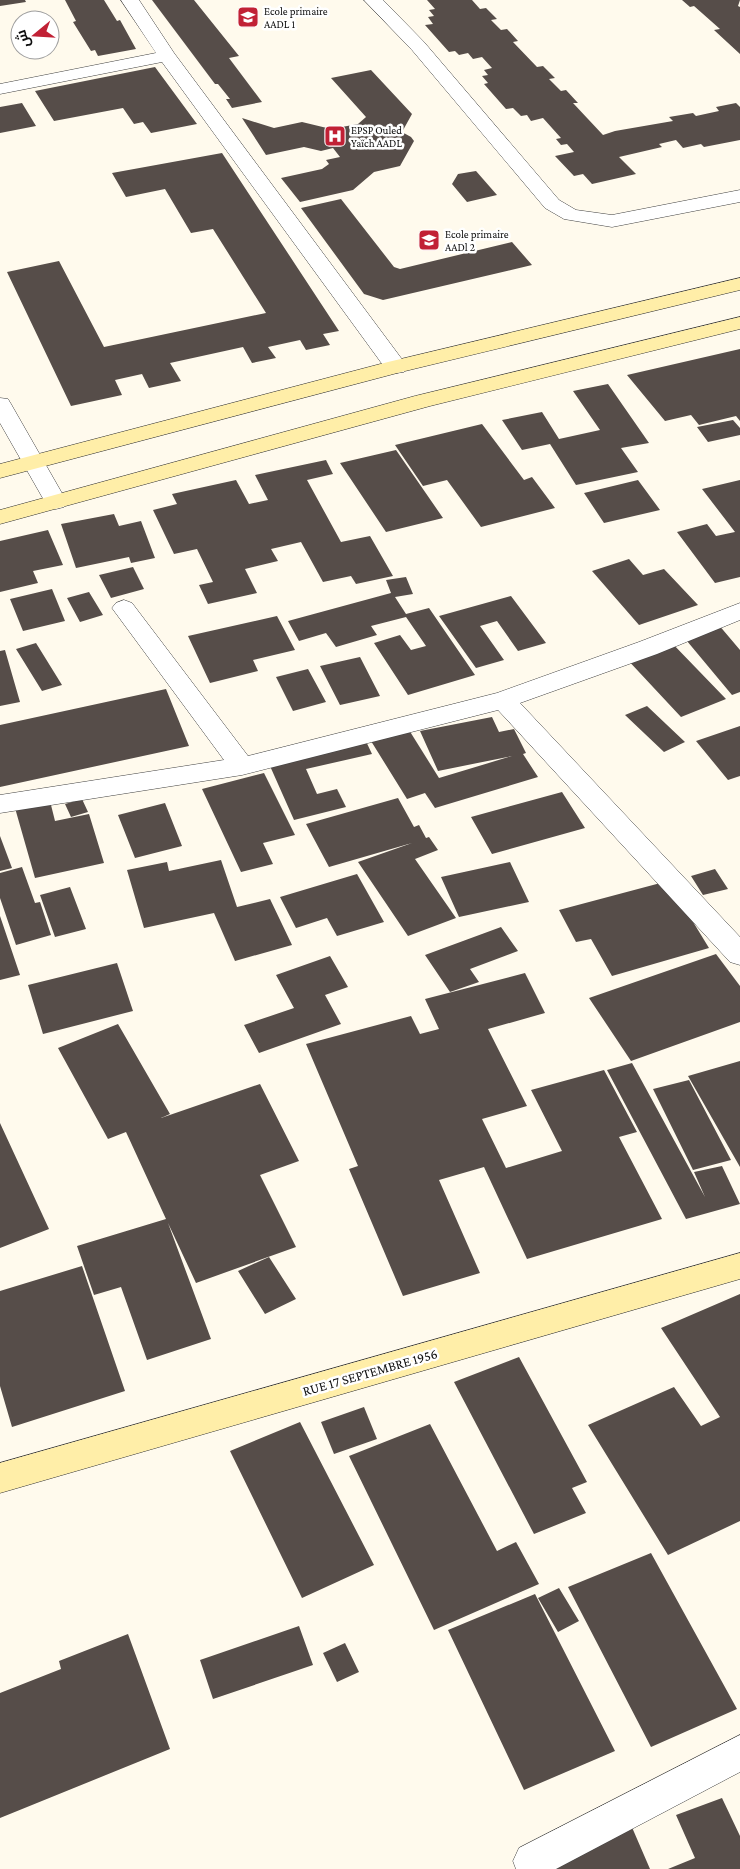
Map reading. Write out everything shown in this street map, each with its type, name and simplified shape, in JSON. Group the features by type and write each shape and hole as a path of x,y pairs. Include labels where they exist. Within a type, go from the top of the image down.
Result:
{"street":[{"path":"130,0 167,56 396,367"},
{"path":"373,0 418,46 552,204 571,215 612,221 740,196"},
{"path":"0,89 167,56"},
{"path":"0,472 396,367 740,284"},
{"path":"0,517 423,402 740,323"},
{"path":"0,404 56,502"},
{"path":"124,608 242,766"},
{"path":"0,804 242,766 502,700 648,648 740,611"},
{"path":"502,700 740,955"},
{"name":"RUE 17 SEPTEMBRE 1956","path":"0,1478 740,1266"},
{"path":"532,1861 740,1753"}],"building":[{"path":"0,0 25,0 26,2 0,6"},
{"path":"65,0 104,0 117,21 120,20 136,49 98,56 95,50 91,51 73,22 76,21"},
{"path":"152,0 194,0 239,56 229,58 262,102 232,108 226,99 230,99 218,84 215,84"},
{"path":"427,0 472,0 480,9 486,8 497,19 491,20 501,30 507,29 518,41 513,42 537,67 543,66 555,78 549,79 561,91 566,90 578,103 573,103 603,135 615,131 673,121 669,117 693,113 696,116 719,111 716,107 736,103 740,107 740,140 704,147 701,144 683,148 676,140 659,144 662,147 619,157 636,174 592,184 583,174 574,176 555,156 574,152 567,144 561,145 556,139 561,138 543,118 531,121 527,115 521,116 513,108 506,109 484,84 488,83 482,76 488,75 484,70 492,68 482,57 473,59 468,53 459,55 455,51 449,52 425,25 433,24 428,17 434,16 429,10 435,9"},
{"path":"682,0 740,0 738,6 740,7 740,54 714,30 720,29 694,6 690,7"},
{"path":"155,67 197,124 151,133 143,122 134,124 123,108 54,121 35,91"},
{"name":"EPSP Ouled Yaïch AADL","path":"371,70 412,114 402,132 414,141 400,166 374,172 353,190 300,202 281,178 322,169 329,164 326,160 340,157 333,148 321,151 304,147 266,155 242,118 274,128 302,122 331,129 358,124 366,117 331,78"},
{"path":"22,103 36,126 0,133 0,107"},
{"path":"222,153 339,331 323,334 330,345 306,350 300,340 268,347 276,358 252,363 243,347 170,363 181,381 149,388 142,374 115,380 122,395 71,406 7,272 59,261 104,347 266,313 213,229 191,233 165,189 126,197 112,173"},
{"path":"476,171 497,195 467,202 452,184 458,174"},
{"path":"341,199 394,267 400,269 512,242 532,265 383,300 364,294 301,208"},
{"path":"740,349 740,421 736,416 699,425 691,415 665,421 627,375"},
{"path":"608,384 649,443 621,448 638,472 576,485 550,444 522,450 502,420 542,412 559,439 600,430 573,391"},
{"path":"733,420 740,428 740,435 708,442 697,427"},
{"path":"482,424 524,480 532,477 555,508 481,527 447,480 423,486 395,445"},
{"path":"396,450 443,518 386,532 340,463"},
{"path":"326,460 333,474 307,480 341,542 370,536 393,576 356,584 351,576 323,582 301,542 271,549 278,561 245,569 257,593 208,604 199,585 213,582 197,549 174,554 153,510 177,504 172,494 236,480 249,504 268,500 255,475"},
{"path":"638,480 660,510 604,523 584,493"},
{"path":"740,480 740,577 715,583 677,532 707,524 716,536 735,532 702,489"},
{"path":"114,514 119,526 141,521 155,558 131,563 129,557 76,568 61,524"},
{"path":"48,530 63,565 33,571 38,583 0,592 0,541"},
{"path":"629,559 643,575 664,569 698,605 639,625 592,571"},
{"path":"133,567 144,589 111,598 99,575"},
{"path":"406,577 413,594 395,597 406,614 429,608 475,675 408,695 374,643 400,635 411,650 426,646 406,617 371,626 377,635 336,647 326,633 299,641 288,621 391,593 386,580"},
{"path":"52,589 65,621 23,631 10,599"},
{"path":"89,592 103,615 80,622 67,598"},
{"path":"511,596 546,643 518,651 497,621 480,626 504,660 476,668 439,616"},
{"path":"277,616 295,650 253,660 258,671 210,683 188,636"},
{"path":"718,624 740,650 740,692 732,695 682,635"},
{"path":"669,640 726,699 681,717 625,657"},
{"path":"36,643 62,685 42,691 16,649"},
{"path":"5,650 20,702 0,706 0,651"},
{"path":"360,657 380,696 340,705 320,666"},
{"path":"308,669 326,702 293,711 276,677"},
{"path":"166,689 189,746 0,787 0,725"},
{"path":"647,706 685,742 664,752 625,715"},
{"path":"492,717 499,732 514,729 526,753 523,754 538,777 435,808 425,793 407,799 371,741 409,730 439,778 512,756 438,771 420,731"},
{"path":"740,726 740,776 728,780 696,741"},
{"path":"363,735 372,754 306,769 317,794 337,789 346,807 294,820 266,757"},
{"path":"264,773 295,835 263,843 273,864 241,872 202,789"},
{"path":"562,792 585,828 492,854 471,817"},
{"path":"398,798 414,827 419,825 426,838 429,837 438,850 415,859 456,918 408,936 358,862 412,843 329,867 306,824"},
{"path":"82,799 88,812 71,817 65,804"},
{"path":"50,801 55,821 89,814 104,863 35,878 15,808"},
{"path":"165,803 182,846 135,858 118,815"},
{"path":"0,836 12,868 0,871"},
{"path":"221,860 237,907 270,899 292,945 235,961 214,913 144,928 127,870 167,862 169,871"},
{"path":"510,862 529,902 459,917 441,877"},
{"path":"22,867 35,903 40,902 51,935 16,945 0,898 0,873"},
{"path":"715,869 728,889 703,895 691,876"},
{"path":"357,874 384,922 337,936 327,918 296,928 280,897"},
{"path":"668,881 709,948 612,976 591,939 576,942 559,910"},
{"path":"70,887 86,929 55,937 40,895"},
{"path":"0,916 20,975 0,980"},
{"path":"501,927 518,951 470,969 479,982 450,992 425,955"},
{"path":"716,954 740,986 740,1022 631,1061 589,998"},
{"path":"330,956 348,987 325,995 341,1024 259,1053 244,1025 294,1008 276,975"},
{"path":"117,963 133,1011 43,1034 28,985"},
{"path":"525,973 545,1013 488,1029 527,1106 482,1119 506,1168 562,1151 531,1090 604,1070 637,1132 619,1137 662,1219 527,1259 484,1167 439,1180 480,1273 403,1296 349,1169 358,1166 306,1044 411,1016 420,1034 439,1029 425,999"},
{"path":"118,1024 170,1114 161,1118 260,1084 299,1161 260,1175 296,1247 196,1283 168,1223 211,1339 147,1360 121,1287 94,1295 77,1246 166,1219 126,1132 108,1139 58,1048"},
{"path":"740,1061 740,1167 688,1076"},
{"path":"632,1063 705,1197 694,1172 722,1166 740,1204 686,1219 607,1070"},
{"path":"689,1080 731,1160 693,1170 653,1089"},
{"path":"0,1123 49,1229 0,1248"},
{"path":"269,1257 296,1299 265,1314 238,1271"},
{"path":"82,1266 125,1391 12,1427 0,1386 0,1291"},
{"path":"740,1294 740,1521 668,1555 588,1425 674,1387 701,1426 720,1417 661,1328"},
{"path":"519,1357 587,1482 572,1488 586,1513 534,1534 454,1382"},
{"path":"364,1407 377,1439 334,1454 321,1422"},
{"path":"300,1422 374,1565 302,1598 230,1451"},
{"path":"430,1424 497,1551 516,1542 539,1584 434,1630 349,1456"},
{"path":"651,1553 737,1709 651,1747 568,1587"},
{"path":"559,1588 579,1621 558,1632 538,1598"},
{"path":"535,1594 615,1751 524,1790 448,1630"},
{"path":"299,1626 313,1665 213,1699 200,1660"},
{"path":"128,1634 170,1749 0,1818 0,1693 61,1669 59,1661"},
{"path":"345,1643 359,1672 337,1682 323,1653"},
{"path":"722,1798 740,1836 740,1869 668,1869 695,1858 676,1815"},
{"path":"631,1825 650,1869 556,1869 550,1854"}],"place":[{"name":"Ecole primaire AADL 1","path":"248,17"},
{"name":"EPSP Ouled Yaïch AADL","path":"335,136"},
{"name":"Ecole primaire AADl 2","path":"429,240"}]}
